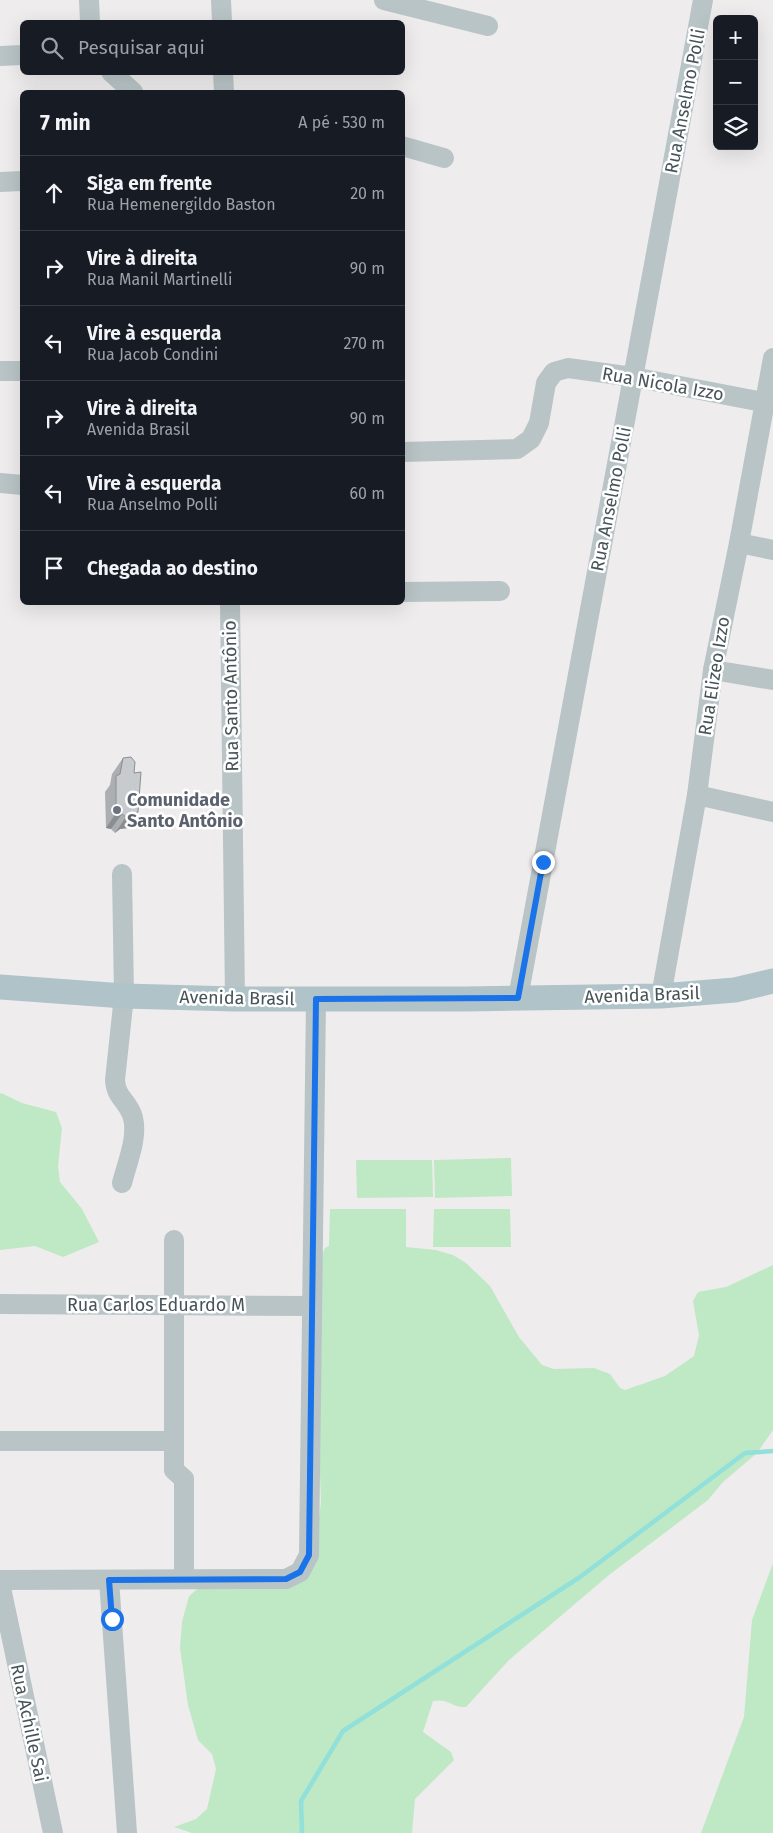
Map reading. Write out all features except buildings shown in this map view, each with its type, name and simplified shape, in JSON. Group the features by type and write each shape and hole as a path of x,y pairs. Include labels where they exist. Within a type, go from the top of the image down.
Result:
{"main road":[{"name":"Avenida Brasil","path":"0,987 124,996 235,999 518,998 661,996 735,990 773,981"}],"street":[{"path":"89,0 90,20"},
{"path":"221,0 222,20"},
{"path":"384,0 488,26"},
{"name":"Rua Anselmo Polli","path":"518,998 703,0"},
{"path":"0,56 20,55"},
{"path":"114,75 131,90"},
{"path":"223,75 224,90"},
{"path":"405,147 444,158"},
{"path":"0,182 20,181"},
{"name":"Rua Elizeo Izzo","path":"661,996 697,795 713,670 769,404 773,358"},
{"name":"Rua Nicola Izzo","path":"405,452 517,449 531,439 539,423 546,383 554,372 568,368 633,377 769,404"},
{"path":"0,371 20,371"},
{"path":"0,483 20,485"},
{"path":"739,543 773,550"},
{"path":"405,592 500,591"},
{"name":"Rua Santo Antônio","path":"230,605 235,999"},
{"path":"713,670 773,680"},
{"path":"697,795 773,812"},
{"path":"122,874 124,996 115,1080 116,1090 133,1117 135,1132 122,1183"},
{"path":"0,1582 286,1579 300,1572 309,1555 316,999"},
{"path":"174,1240 174,1470 184,1479 184,1579"},
{"name":"Rua Carlos Eduardo M","path":"0,1304 312,1306"},
{"path":"0,1441 174,1441"},
{"path":"109,1580 127,1833"},
{"name":"Rua Achille Sai","path":"0,1582 53,1833"}],"green space":[{"path":"1,1093 22,1103 56,1112 62,1128 58,1166 60,1182 82,1209 99,1242 63,1257 35,1246 0,1250"},
{"path":"511,1158 512,1196 435,1198 434,1160"},
{"path":"356,1160 432,1160 433,1197 357,1198"},
{"path":"330,1209 406,1209 406,1247 436,1250 453,1255 466,1263 490,1286 519,1337 542,1365 554,1369 594,1368 610,1374 620,1388 625,1390 665,1376 694,1356 699,1335 693,1301 698,1292 726,1287 773,1265 773,1430 757,1453 723,1482 708,1500 609,1575 509,1660 466,1707 439,1700 433,1701 423,1732 451,1752 454,1760 415,1799 412,1833 192,1833 174,1827 196,1819 207,1809 216,1769 212,1754 198,1740 188,1705 180,1648 182,1622 189,1596 201,1586 294,1581 313,1561 321,1503 318,1413 320,1260 325,1248 329,1246"},
{"path":"434,1209 510,1209 511,1247 433,1247"},
{"path":"773,1563 773,1833 701,1833 744,1717 752,1620"}],"waterway":[{"path":"302,1833 301,1801 343,1731 580,1577 745,1453 773,1451"}],"place":[{"name":"Comunidade Santo Antônio","path":"117,810"}],"route":[{"path":"112,1619 109,1580 286,1579 300,1572 309,1555 316,999 518,998 543,862"}]}
